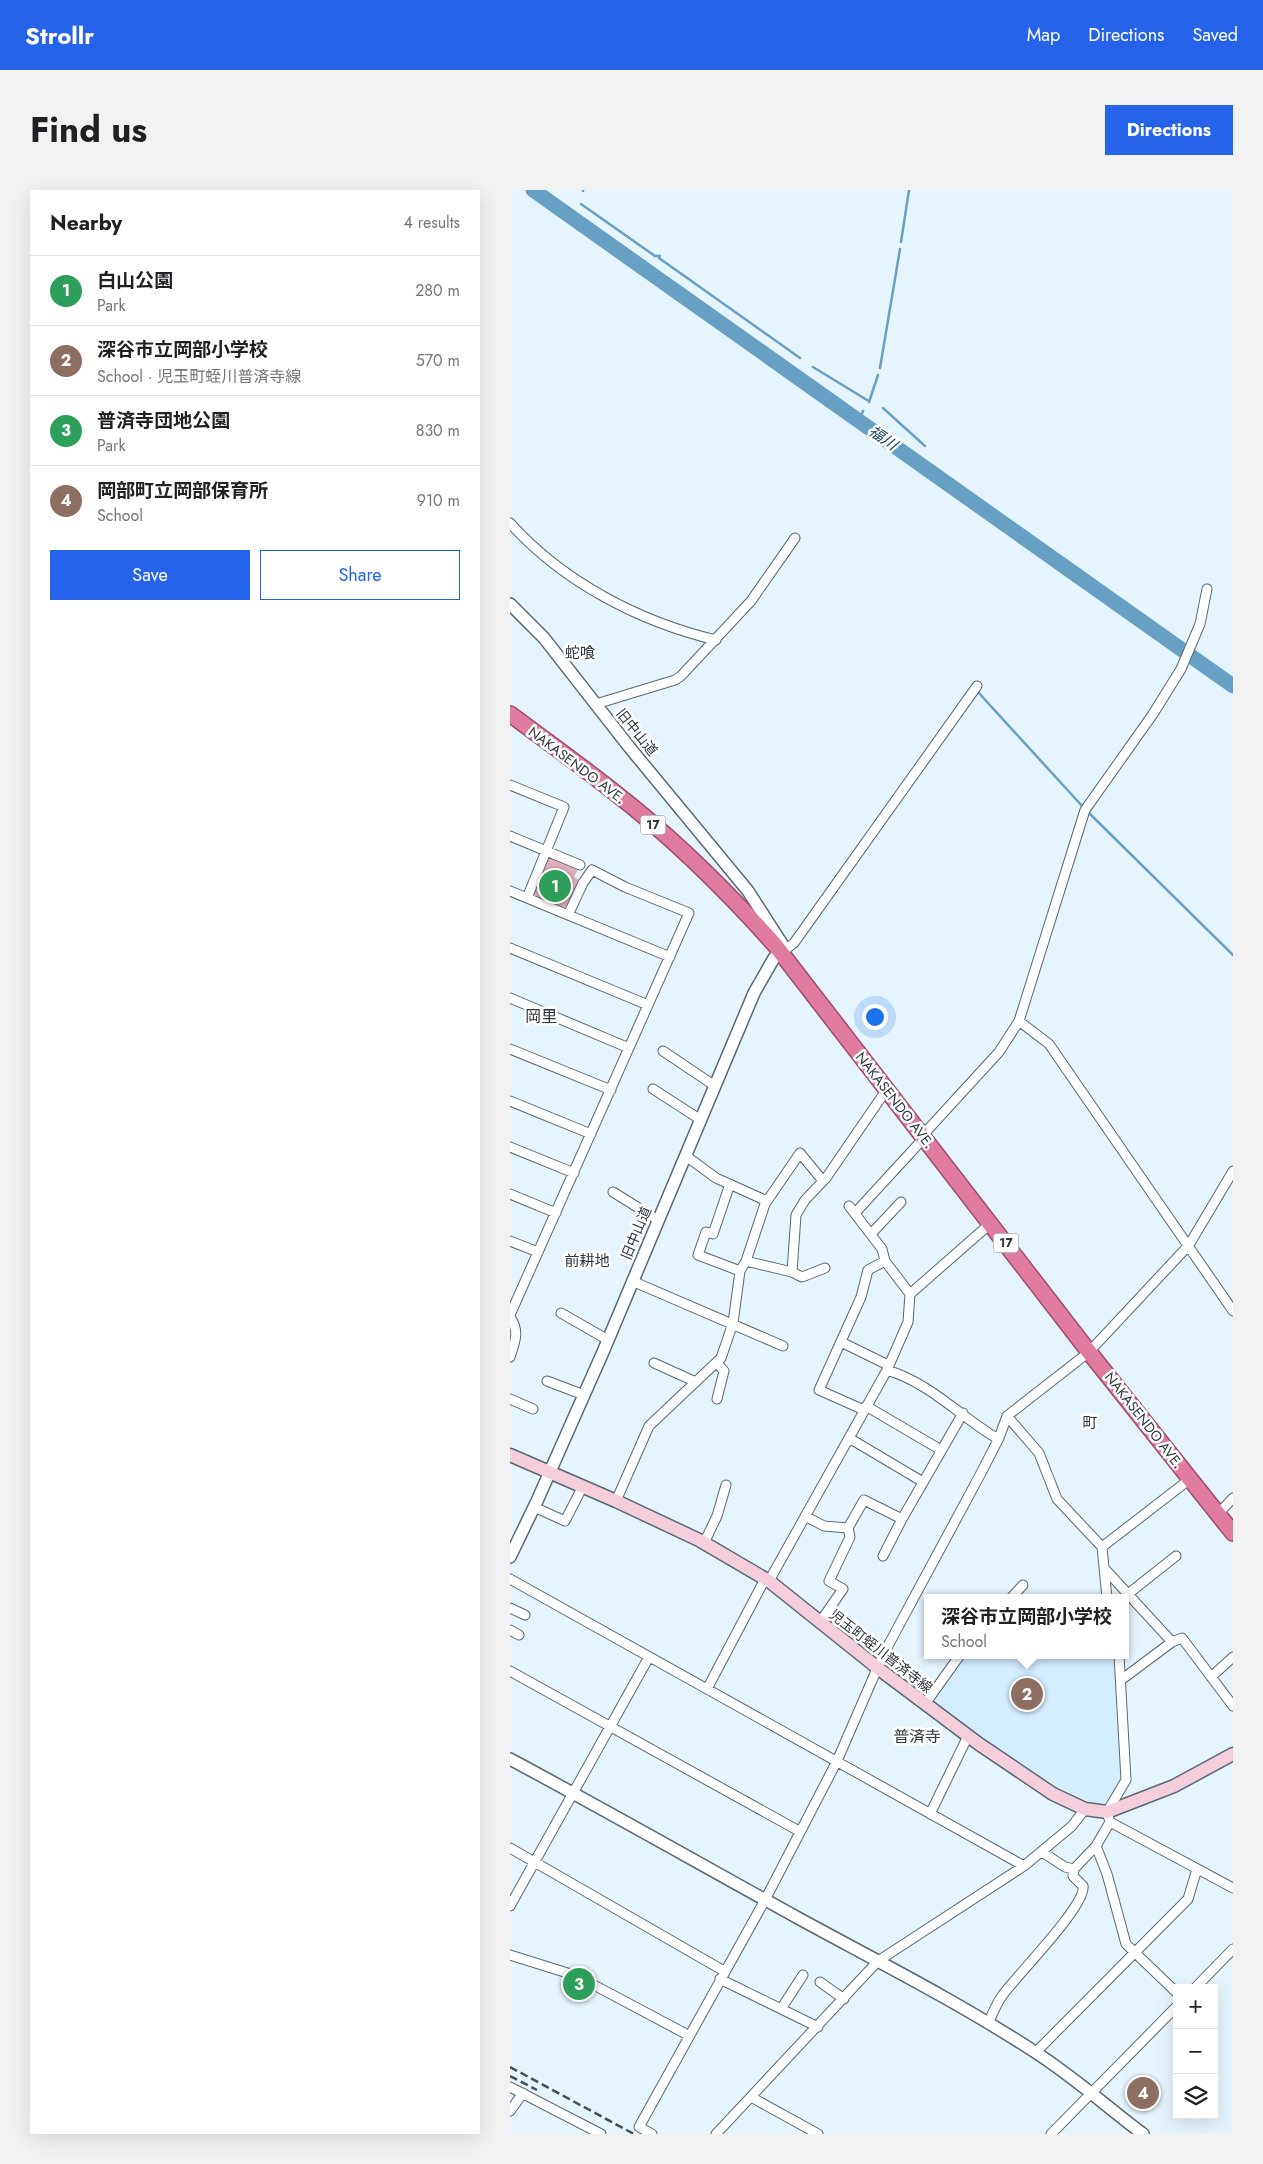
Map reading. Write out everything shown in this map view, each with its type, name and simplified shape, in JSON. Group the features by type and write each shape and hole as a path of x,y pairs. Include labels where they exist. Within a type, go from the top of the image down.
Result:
{"highway":[{"name":"NAKASENDO AVE.","path":"510,714 616,793 673,842 734,901 781,953 1089,1352 1233,1533"}],"main road":[{"name":"児玉町蛭川普済寺線","path":"510,1455 616,1500 704,1543 767,1580 879,1669 968,1736 1053,1794 1084,1809 1108,1817 1174,1786 1233,1754"}],"street":[{"path":"510,523 546,558 606,598 672,627 716,640"},
{"path":"596,704 675,680 716,640 750,601 795,538"},
{"path":"707,1689 888,1367 908,1322 910,1294 885,1261 882,1249 852,1210 923,1137 999,1052 1019,1021 1085,810 1153,714 1181,669 1200,624 1207,589"},
{"name":"旧中山道","path":"510,604 544,638 739,882 784,942 781,953 774,958 754,993 608,1340 510,1557"},
{"path":"781,953 794,943 977,686"},
{"path":"510,785 564,807 527,898"},
{"path":"510,836 580,865"},
{"path":"510,1358 517,1327 510,1316 689,913 625,888 592,870 583,883 568,915"},
{"path":"734,901 739,882"},
{"path":"510,891 670,957"},
{"path":"510,948 648,1005"},
{"path":"510,998 630,1048"},
{"path":"1019,1021 1049,1044 1233,1311"},
{"path":"510,1049 611,1090"},
{"path":"663,1051 715,1086"},
{"path":"654,1090 701,1120"},
{"path":"792,1272 796,1215 805,1200 823,1181 887,1090"},
{"path":"510,1100 591,1134"},
{"path":"510,1147 574,1173"},
{"path":"616,1500 649,1426 721,1358 733,1323 740,1271 746,1261 768,1201 800,1154 823,1181"},
{"path":"686,1156 716,1178 768,1201"},
{"path":"652,2134 639,2126 688,2035 765,1900 799,1831 837,1761 879,1669 883,1655 998,1439 1007,1416 1089,1352 1189,1245 1233,1171"},
{"path":"730,1184 714,1234 706,1232 698,1254 740,1271"},
{"path":"613,1192 658,1220"},
{"path":"510,1194 556,1213"},
{"path":"871,1234 901,1202"},
{"path":"910,1294 991,1223"},
{"path":"510,1241 538,1252"},
{"path":"746,1261 792,1272 802,1277 825,1268"},
{"path":"885,1261 868,1270 861,1298 819,1390 865,1408 941,1450"},
{"path":"632,1281 784,1346"},
{"path":"561,1313 608,1340"},
{"path":"841,1342 944,1399 998,1439"},
{"path":"654,1362 696,1382"},
{"path":"717,1362 724,1371 717,1399"},
{"path":"547,1381 584,1395"},
{"path":"510,1399 533,1409"},
{"path":"883,1556 902,1519 963,1414"},
{"path":"1007,1416 1039,1453 1058,1499 1102,1547 1107,1594"},
{"path":"849,1438 923,1482"},
{"path":"1102,1547 1190,1479"},
{"path":"704,1543 717,1516 726,1484"},
{"path":"534,1507 566,1521 583,1486"},
{"path":"1218,1514 1233,1498"},
{"path":"820,1622 843,1589 830,1581 850,1536 848,1528 864,1500 902,1519"},
{"path":"805,1516 824,1526 848,1528"},
{"path":"1104,1568 1128,1594 1176,1556"},
{"path":"510,1580 1024,1866"},
{"path":"1015,1594 1023,1585"},
{"path":"1129,1595 1172,1642"},
{"path":"510,1608 525,1615"},
{"path":"510,1630 519,1635"},
{"path":"1121,1680 1172,1642 1182,1638 1233,1706"},
{"path":"1211,1677 1233,1657"},
{"path":"510,1906 650,1658"},
{"path":"925,1704 957,1659"},
{"path":"988,2024 1001,1997 1042,1950 1081,1897 1083,1886 1073,1876 1074,1869 1096,1846 1126,1780 1120,1700 1119,1659"},
{"path":"510,1671 799,1831"},
{"path":"930,1814 968,1736"},
{"path":"510,1759 878,1961 1036,2052 1092,2092 1103,2104 1144,2134"},
{"path":"716,2134 878,1961 1024,1866 1072,1826 1084,1809"},
{"path":"1108,1817 1233,1888"},
{"path":"1096,1846 1107,1874 1126,1944 1173,1989"},
{"path":"510,1848 722,1975 781,2009 818,2027"},
{"path":"1042,1852 1065,1867 1074,1869"},
{"path":"1036,2052 1188,1899 1197,1869"},
{"path":"1199,1984 1233,1949"},
{"path":"510,1954 540,1962 577,1976 688,2035"},
{"path":"781,2009 803,1975"},
{"path":"820,1982 844,1999"},
{"path":"1051,2134 1173,2010"},
{"path":"510,2086 602,2134"},
{"path":"510,2111 523,2093"},
{"path":"751,2097 818,2134"}],"shaded area":[{"path":"547,855 579,868 574,877 579,880 568,909 565,910 531,895"},
{"path":"961,1659 1116,1659 1116,1706 1124,1776 1107,1800 1103,1803 1092,1802 1066,1791 998,1750 932,1702"}],"waterway":[{"name":"福川","path":"533,190 1233,686"},
{"path":"901,242 909,190"},
{"path":"581,204 655,256 660,256 659,258 800,358"},
{"path":"880,368 900,249"},
{"path":"813,367 867,400"},
{"path":"869,402 878,375"},
{"path":"883,408 925,446"},
{"path":"859,421 863,411"},
{"path":"978,692 1083,807"},
{"path":"1087,811 1233,955"}],"railway":[{"path":"510,2067 634,2134"},
{"path":"510,2076 537,2090"}],"place":[{"name":"白山公園","path":"555,886"},
{"name":"深谷市立岡部小学校","path":"1027,1694"},
{"name":"普済寺団地公園","path":"579,1984"},
{"name":"岡部町立岡部保育所","path":"1143,2093"}],"district":[{"name":"蛇喰","path":"580,653"},
{"name":"岡里","path":"541,1016"},
{"name":"前耕地","path":"587,1261"},
{"name":"町","path":"1090,1423"},
{"name":"普済寺","path":"917,1736"}]}
